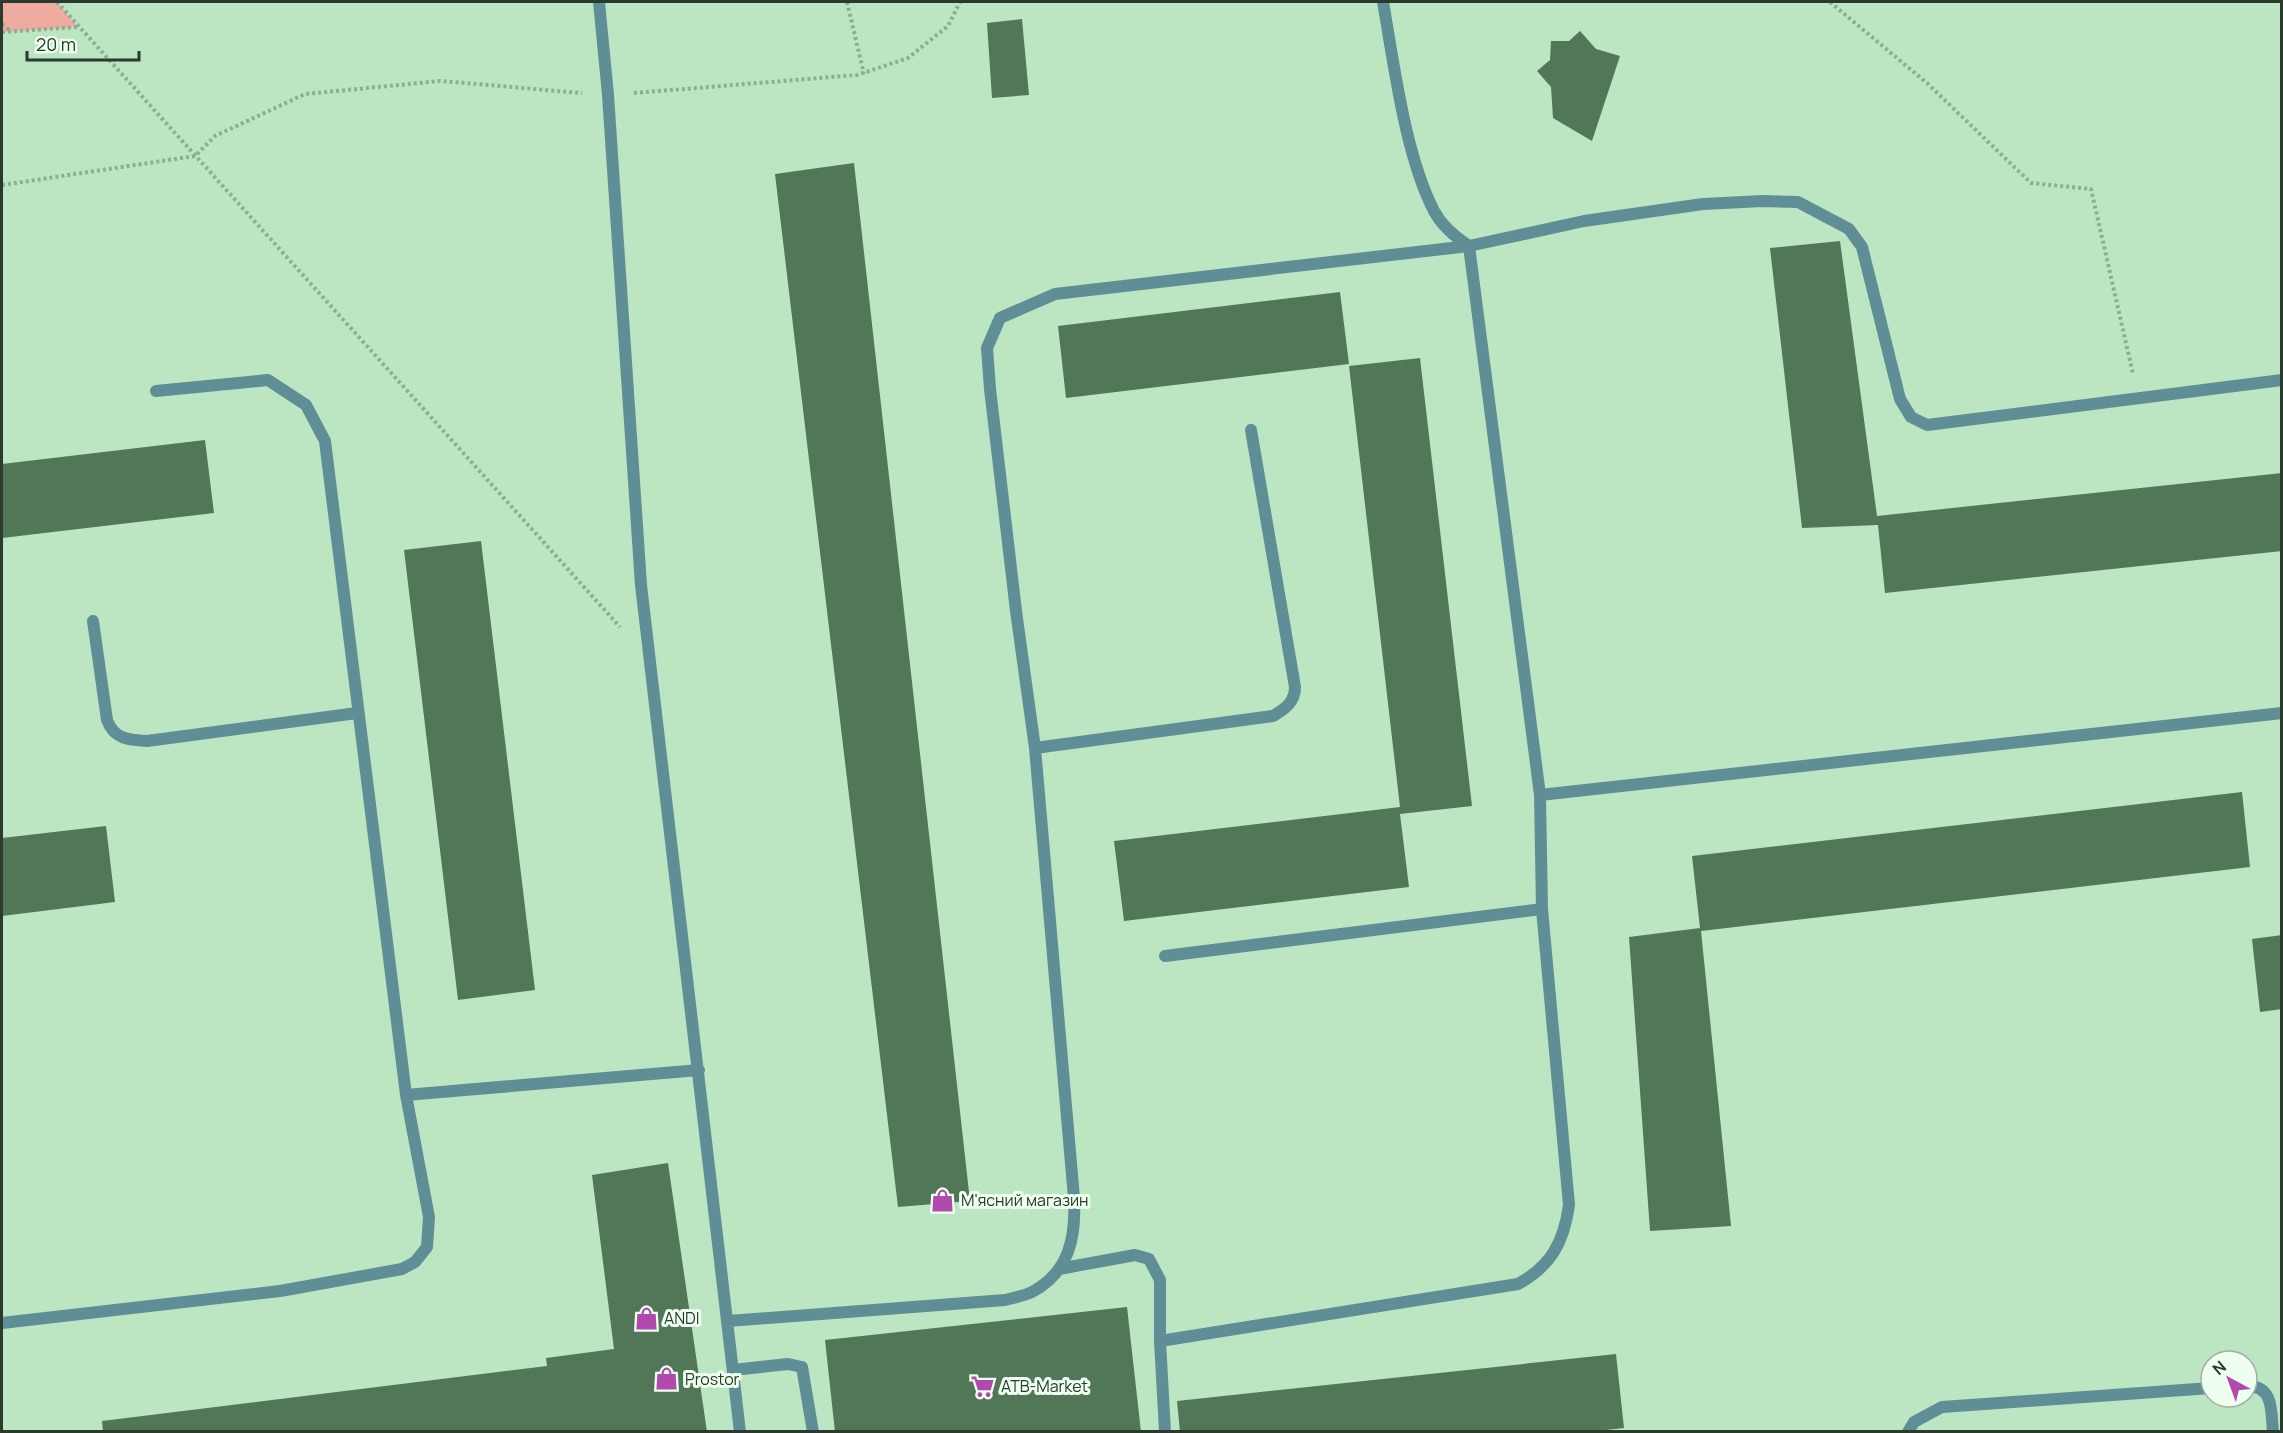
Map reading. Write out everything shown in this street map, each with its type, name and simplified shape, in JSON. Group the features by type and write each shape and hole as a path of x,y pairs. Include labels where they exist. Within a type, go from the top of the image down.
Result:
{"lane":[{"path":"599,2 608,95 640,573 740,1431"},
{"path":"1160,1341 1518,1284 1538,1273 1553,1254 1566,1223 1569,1205 1542,909 1540,795 1469,246 1451,234 1434,212 1417,168 1399,91 1383,2"},
{"path":"728,1321 1005,1300 1032,1292 1059,1269 1069,1251 1076,1227 1035,748 990,389 987,348 1000,318 1055,294 1469,246 1584,221 1703,204 1798,202 1849,229 1862,247 1900,399 1911,417 1927,425 2282,380"},
{"path":"2,1323 280,1291 402,1269 415,1262 427,1247 429,1217 406,1095 325,441 306,405 287,391 267,381 156,391"},
{"path":"1035,748 1273,716 1287,709 1295,695 1295,687 1251,430"},
{"path":"93,621 107,720 111,730 119,737 131,740 156,740 357,713"},
{"path":"1540,795 2282,713"},
{"path":"1165,956 1542,909"},
{"path":"406,1095 699,1070"},
{"path":"1059,1269 1135,1255 1149,1258 1160,1280 1160,1341 1166,1431"},
{"path":"733,1370 788,1364 801,1367 813,1431"},
{"path":"1908,1431 1914,1422 1942,1407 2199,1389"},
{"path":"2259,1389 2271,1398 2273,1431"}],"path":[{"path":"57,2 650,660"},
{"path":"848,2 864,74"},
{"path":"2,185 195,156 215,136 305,94 440,81 608,95 857,75 908,58 948,26 960,2"},
{"path":"1830,2 1928,84 2031,183 2091,189 2138,398"},
{"path":"2,24 12,31"},
{"path":"2,30 78,27"}],"shaded area":[{"path":"2,2 57,2 78,27 2,32"}],"building":[{"path":"1022,19 1029,95 992,98 987,23"},
{"path":"1580,31 1596,49 1620,56 1592,141 1553,118 1551,87 1537,71 1550,60 1551,41 1569,41"},
{"path":"854,163 970,1201 898,1207 775,174"},
{"path":"1840,241 1877,516 2282,473 2282,551 1885,593 1878,525 1802,528 1770,248"},
{"path":"1340,292 1349,364 1066,398 1058,326"},
{"path":"1420,358 1472,806 1400,814 1409,887 1124,921 1114,841 1400,807 1349,366"},
{"path":"205,440 214,513 2,538 2,464"},
{"path":"481,541 535,990 458,1000 404,550"},
{"path":"2242,792 2250,867 1701,931 1731,1226 1650,1231 1629,937 1700,928 1692,856"},
{"path":"106,826 115,902 2,916 2,838"},
{"path":"2282,935 2282,1009 2260,1012 2252,939"},
{"path":"668,1163 707,1432 103,1432 102,1421 547,1366 546,1358 614,1349 592,1175"},
{"name":"ATB-Market","path":"1127,1307 1141,1432 835,1432 825,1340"},
{"path":"1616,1354 1624,1428 1588,1432 1180,1432 1177,1401"}],"place":[{"name":"М'ясний магазин","path":"943,1200"},
{"name":"ANDI","path":"646,1318"},
{"name":"Prostor","path":"667,1379"},
{"name":"ATB-Market","path":"983,1386"}]}
